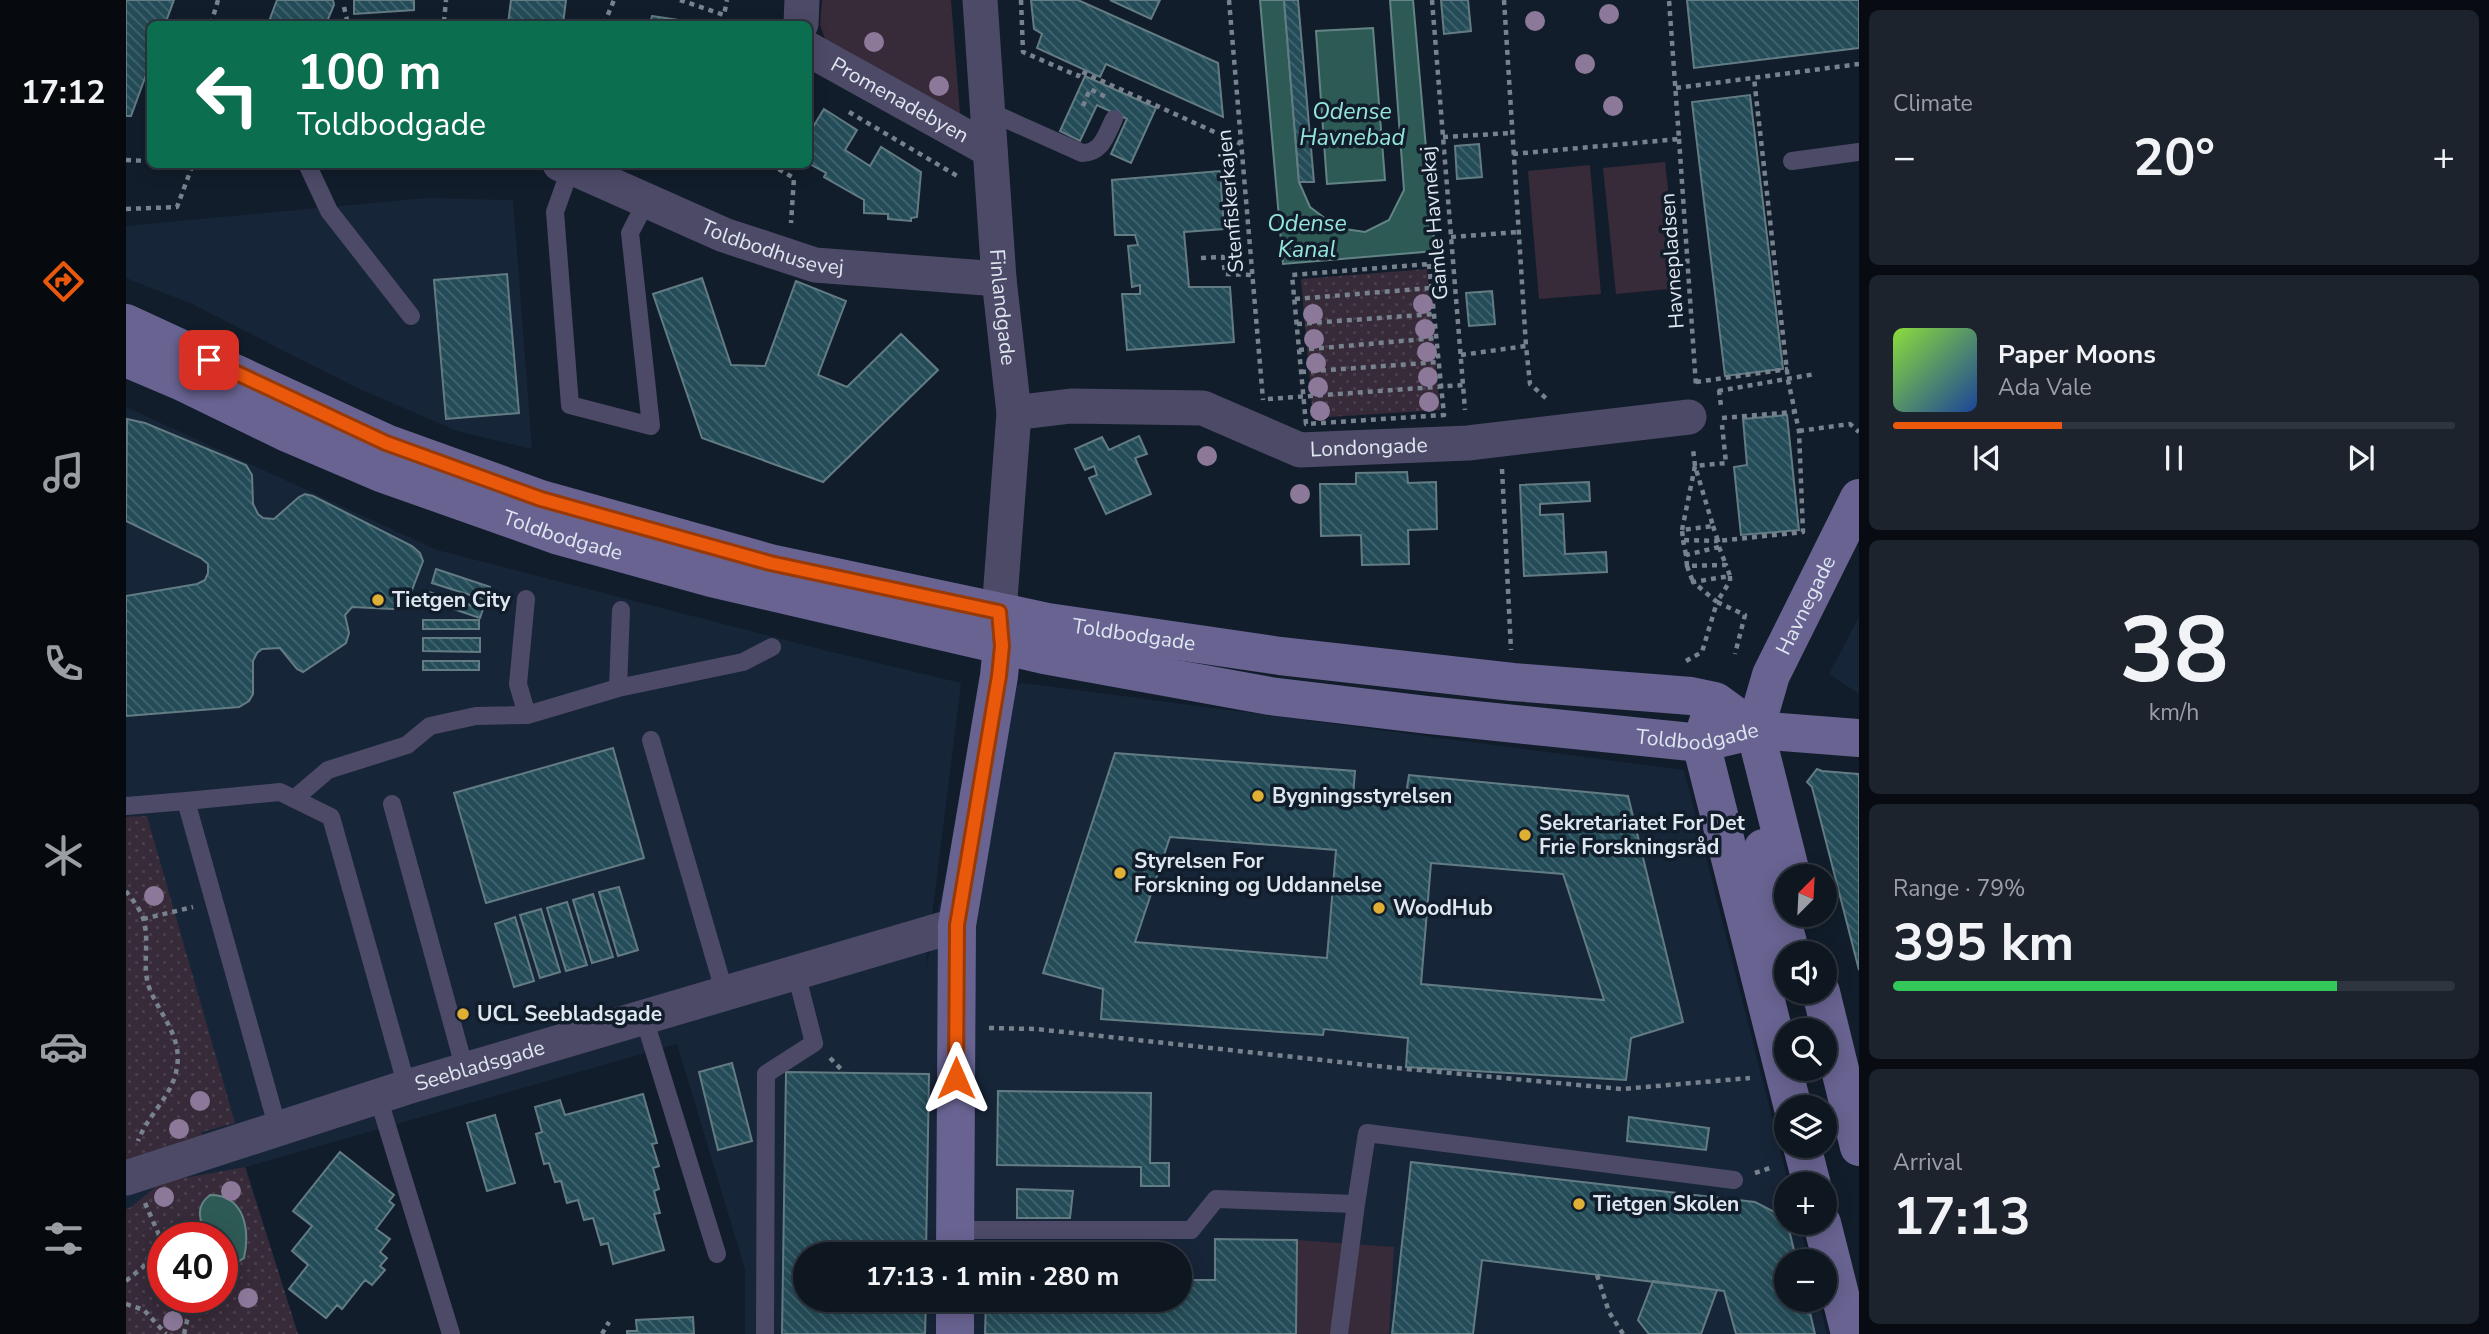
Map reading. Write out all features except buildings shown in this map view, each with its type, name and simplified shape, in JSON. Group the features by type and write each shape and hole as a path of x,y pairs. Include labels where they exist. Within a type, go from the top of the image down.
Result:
{"main road":[{"name":"Toldbodgade","path":"126,323 386,443 541,499 1000,629 1270,696 1427,716 1730,736 1859,738"},
{"name":"Toldbodgade","path":"126,358 180,380 285,432 381,473 559,536 710,578 1000,629 1513,682 1691,696 1715,701"},
{"name":"Havnegade","path":"1730,736 1771,675 1859,498"},
{"path":"955,1242 957,925 1000,629"},
{"name":"Havnegade","path":"1715,701 1771,675"},
{"path":"1715,701 1786,864"},
{"path":"1730,736 1787,941"},
{"path":"1730,736 1788,1091"},
{"path":"1821,1004 1859,1147"},
{"path":"1825,1235 1850,1334"},
{"path":"955,1312 955,1334"}],"street":[{"path":"801,21 803,0"},
{"name":"Finlandgade","path":"980,0 999,279 1014,413 1000,629"},
{"name":"Promenadebyen","path":"812,51 990,150"},
{"name":"Toldbodhusevej","path":"575,168 724,235 815,265 999,279"},
{"name":"Londongade","path":"1014,413 1071,406 1203,408 1300,450 1484,441 1705,417"},
{"name":"Seebladsgade","path":"130,1176 392,1092 957,925"}],"lane":[{"path":"988,111 1082,153 1092,153 1100,147 1114,119"},
{"path":"1791,161 1859,152"},
{"path":"309,168 329,211 411,316"},
{"path":"567,168 555,212 570,405 651,426 630,233 647,200"},
{"path":"526,599 518,684 527,715"},
{"path":"618,688 621,610"},
{"path":"294,799 328,770 407,746 430,726 476,716 527,715 618,688 743,663 772,647"},
{"path":"652,740 726,994"},
{"path":"126,806 279,792 331,817 392,1092 451,1334"},
{"path":"186,801 278,1129"},
{"path":"392,804 465,1070"},
{"path":"765,1334 766,1074 814,1043 796,973"},
{"path":"644,1018 717,1254"},
{"path":"1339,1334 1367,1133 1734,1180"},
{"path":"973,1242 1191,1230 1216,1199 1356,1204"}],"path":[{"path":"212,21 218,0"},
{"path":"444,21 446,0"},
{"path":"605,21 614,0"},
{"path":"680,0 724,15"},
{"path":"723,21 727,0"},
{"path":"1021,0 1023,52 1078,76 1080,71 1241,144"},
{"name":"Stenfiskerkajen","path":"1229,0 1263,399 1304,397"},
{"name":"Gamle Havnekaj","path":"1432,0 1463,385 1484,441 1511,651"},
{"path":"1504,0 1530,384 1550,402 1554,434"},
{"name":"Havnepladsen","path":"1669,0 1696,382 1788,369"},
{"path":"344,7 347,21"},
{"path":"1676,88 1859,64"},
{"path":"1686,555 1719,544 1803,533 1799,431 1788,380 1754,78"},
{"path":"1083,106 1090,89 1113,100"},
{"path":"847,111 926,159"},
{"path":"1443,136 1512,132"},
{"path":"1513,155 1679,139"},
{"path":"126,160 147,161"},
{"path":"126,209 177,207 192,168"},
{"path":"777,168 794,178 792,207"},
{"path":"1451,237 1518,232"},
{"path":"1201,258 1223,257 1225,274 1252,275"},
{"path":"1429,264 1444,415 1306,424 1294,299 1292,275 1429,264"},
{"path":"1294,299 1432,288"},
{"path":"1297,324 1434,314"},
{"path":"1299,350 1436,338"},
{"path":"1461,355 1526,346"},
{"path":"1301,372 1439,362"},
{"path":"1719,390 1815,374"},
{"path":"1304,397 1463,385"},
{"path":"1719,390 1705,417 1682,530 1686,566 1693,582 1717,602 1745,615 1735,654"},
{"path":"1705,417 1719,390"},
{"path":"1705,417 1793,412"},
{"path":"1695,466 1726,463 1705,417"},
{"path":"1799,431 1850,424 1859,432"},
{"path":"1674,661 1687,661 1702,652 1717,602 1730,581 1695,466"},
{"path":"1682,530 1713,526"},
{"path":"1683,540 1719,544"},
{"path":"1686,566 1726,565"},
{"path":"1693,582 1730,576"},
{"path":"126,891 143,919 150,992 178,1048 178,1065 171,1089 147,1120 132,1155 130,1176 152,1222"},
{"path":"143,919 214,902"},
{"path":"957,1027 1036,1029 1386,1067 1622,1089 1788,1091"},
{"path":"126,1280 147,1261"},
{"path":"1597,1275 1609,1312 1623,1334"},
{"path":"126,1304 144,1310 166,1334"},
{"path":"184,1334 189,1313"},
{"path":"602,1334 609,1322"}],"shaded area":[{"path":"822,0 951,0 960,114 825,39 820,25"},
{"path":"1665,162 1679,288 1616,294 1603,168"},
{"path":"1590,165 1601,294 1539,299 1528,171"},
{"path":"426,198 513,200 532,449 457,431 355,387 192,304 126,278 126,226"},
{"path":"1427,269 1440,410 1313,418 1301,279"},
{"path":"126,407 437,550 961,683 925,972 984,695 1024,683 1684,770 1774,1126 1774,1158 1782,1158 1786,1172 1774,1172 1774,1235 1802,1235 1806,1249 1774,1249 1774,1312 1821,1312 1827,1334 745,1334 745,1269 677,1044 246,1167 298,1334 126,1334"},
{"path":"1859,617 1859,694 1829,674"},
{"path":"147,816 235,1123 202,1132 201,1139 126,1162 126,817"},
{"path":"245,1167 298,1334 126,1334 126,1209 162,1182"},
{"path":"1297,1240 1394,1247 1389,1334 1296,1334"}],"water":[{"name":"Odense Kanal","path":"1260,0 1284,0 1299,182 1310,207 1338,228 1365,232 1389,220 1404,190 1390,0 1413,0 1435,251 1283,264"},
{"name":"Odense Havnebad","path":"1373,28 1385,180 1327,184 1316,31"},
{"path":"210,1195 222,1197 238,1208 245,1226 244,1258 238,1262 238,1222 201,1222 200,1209"}],"place":[{"name":"Tietgen City","path":"378,600"},
{"name":"Bygningsstyrelsen","path":"1258,796"},
{"name":"Sekretariatet For Det Frie Forskningsråd","path":"1525,835"},
{"name":"Styrelsen For Forskning og Uddannelse","path":"1120,873"},
{"name":"WoodHub","path":"1379,908"},
{"name":"UCL Seebladsgade","path":"463,1014"},
{"name":"Tietgen Skolen","path":"1579,1204"}],"route":[{"path":"209,360 386,443 541,499 770,563 999,612 1002,646 999,676 957,925 956,1078"}]}
